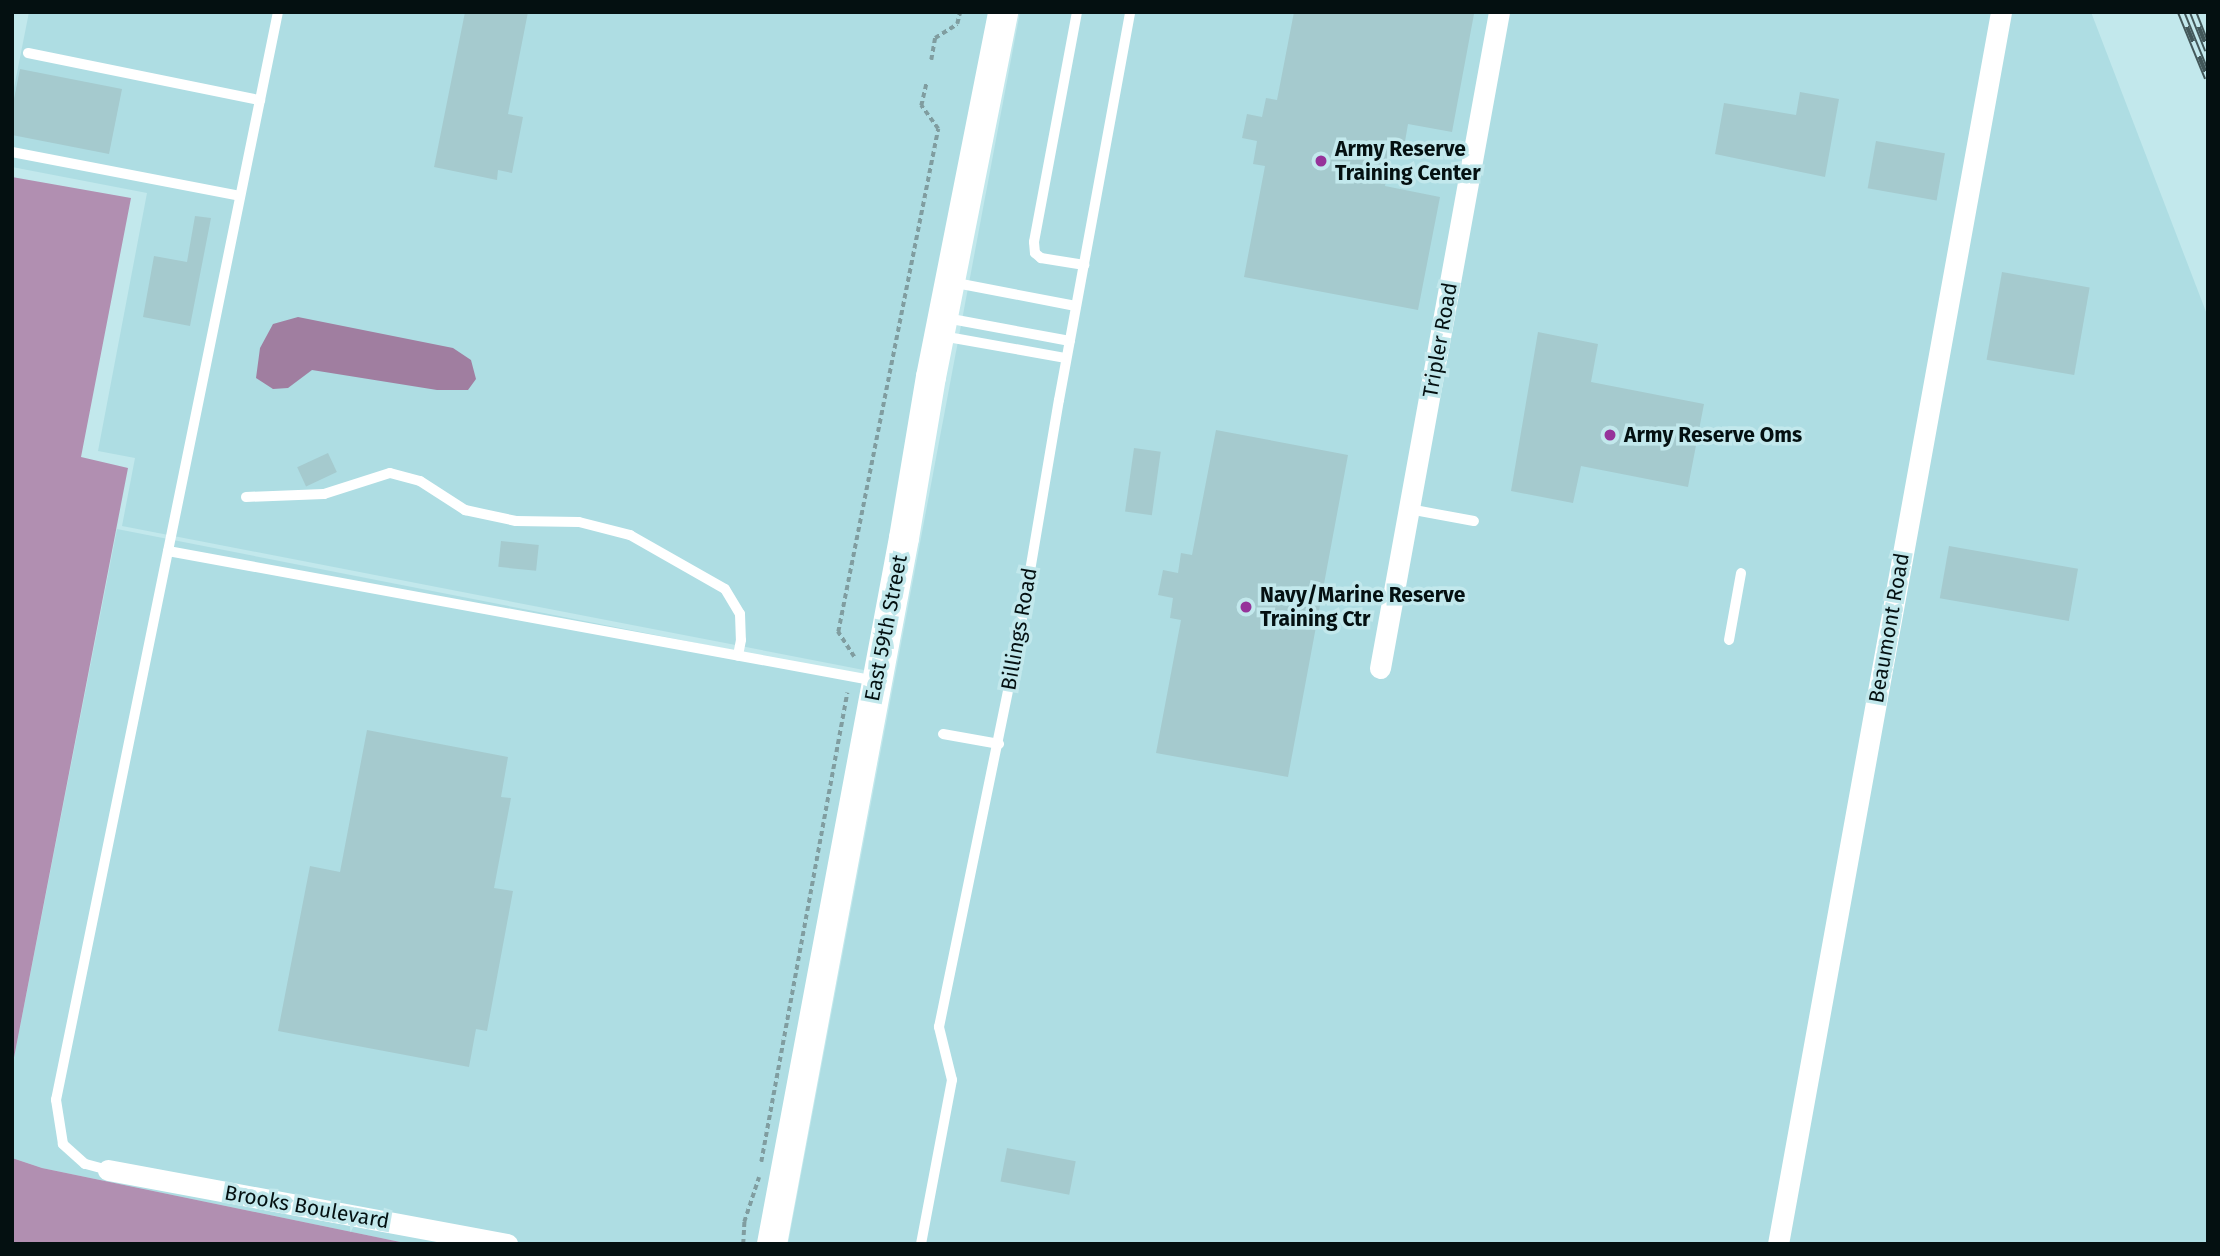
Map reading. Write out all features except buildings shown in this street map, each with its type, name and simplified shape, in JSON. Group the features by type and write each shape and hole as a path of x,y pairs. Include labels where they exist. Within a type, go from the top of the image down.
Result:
{"street":[{"name":"East 59th Street","path":"772,1244 941,326 1003,12"},
{"name":"Tripler Road","path":"1380,668 1499,12"},
{"name":"Beaumont Road","path":"1777,1244 2001,12"},
{"name":"Brooks Boulevard","path":"108,1170 507,1244"}],"lane":[{"path":"108,1170 85,1164 63,1144 57,1100 278,12"},
{"path":"1077,12 1034,242 1035,253 1041,258 1084,265"},
{"name":"Billings Road","path":"921,1244 952,1080 939,1027 999,744 1130,12"},
{"path":"27,53 260,100"},
{"path":"12,152 240,196"},
{"path":"950,282 1076,306"},
{"path":"941,326 1070,341"},
{"path":"941,326 1066,358"},
{"path":"246,497 324,495 390,473 420,481 465,510 516,521 579,522 630,535 724,589 740,614 741,640 738,656"},
{"path":"1409,509 1474,521"},
{"path":"168,551 876,681"},
{"path":"1729,640 1741,573"},
{"path":"943,734 999,744"}],"path":[{"path":"931,60 935,38 957,24 960,12"},
{"path":"854,657 838,632 938,129 921,106 926,84"},
{"path":"743,1244 744,1222 760,1173 764,1135 847,693"}],"shaded area":[{"path":"29,12 997,12 869,671 122,526 135,458 98,451 147,193 12,167 12,98"},
{"path":"1020,12 2091,12 2208,317 2208,1244 788,1244"},
{"path":"12,177 131,198 81,457 128,468 12,1068"},
{"path":"298,317 453,348 471,360 476,379 468,390 437,390 312,370 288,388 273,389 256,378 260,348 273,324"},
{"path":"117,529 869,677 762,1244 410,1244 42,1168 12,1158 12,1068"},
{"path":"12,1158 42,1168 410,1244 12,1244"}],"railway":[{"path":"2181,12 2208,78"},
{"path":"2193,12 2208,50"}],"place":[{"name":"Army Reserve Training Center","path":"1321,161"},
{"name":"Army Reserve Oms","path":"1610,435"},
{"name":"Navy/Marine Reserve Training Ctr","path":"1246,607"}]}
